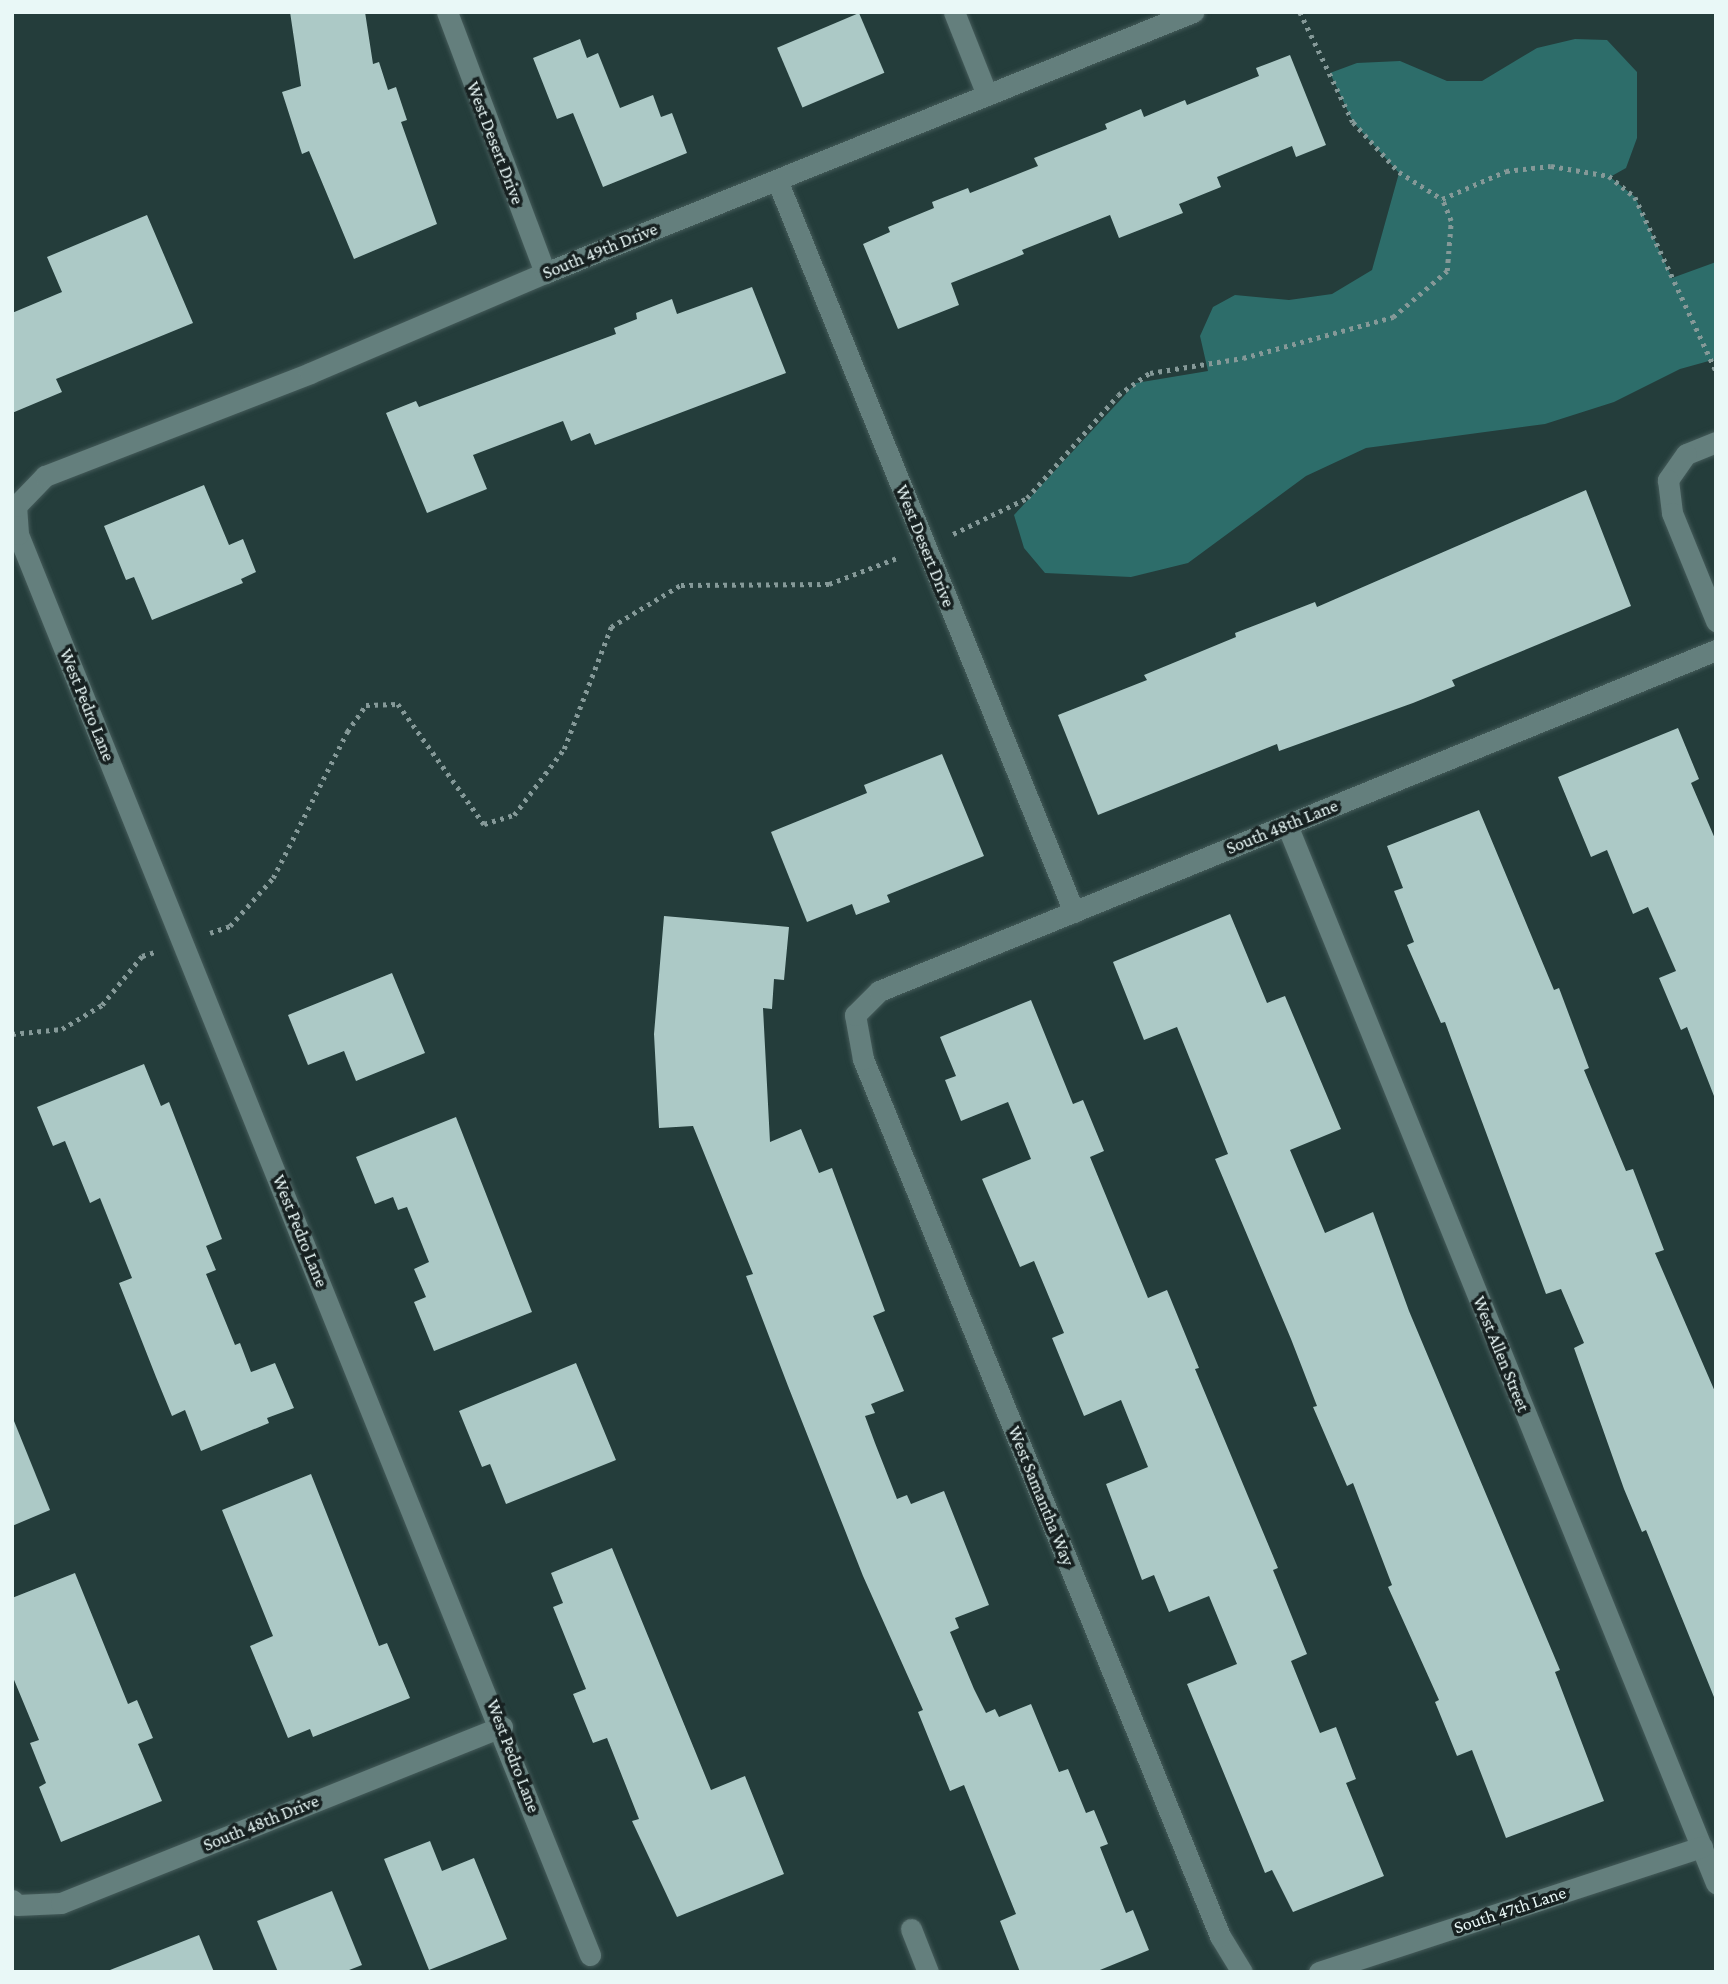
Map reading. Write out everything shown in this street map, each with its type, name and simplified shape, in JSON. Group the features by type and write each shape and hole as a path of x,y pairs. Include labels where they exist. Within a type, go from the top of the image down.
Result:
{"street":[{"name":"West Desert Drive","path":"447,12 545,273"},
{"path":"954,12 987,95"},
{"name":"South 49th Drive","path":"16,506 46,476 310,373 545,273 1193,12"},
{"name":"West Desert Drive","path":"776,180 1074,912"},
{"path":"1716,442 1686,454 1668,480 1672,513 1716,621"},
{"name":"West Pedro Lane","path":"16,506 18,534 502,1727 590,1955"},
{"name":"South 48th Lane","path":"855,1015 879,991 1716,650"},
{"name":"West Allen Street","path":"1287,825 1716,1882"},
{"name":"West Samantha Way","path":"855,1015 863,1059 1220,1936 1242,1972"},
{"name":"South 48th Drive","path":"15,1903 61,1903 502,1727"},
{"name":"South 47th Lane","path":"1319,1972 1702,1847"},
{"path":"911,1929 928,1972"}],"path":[{"path":"12,1034 62,1029 102,1005 142,956 230,926 273,878 346,732 366,705 398,704 484,824 514,815 564,749 611,627 681,585 829,584 925,545 1027,498 1118,395 1150,373 1243,358 1393,317 1447,271 1451,221 1442,199 1399,173 1353,122 1300,12"},
{"path":"1442,199 1506,171 1551,166 1609,176 1635,197 1716,371"}],"shaded area":[{"path":"1575,39 1607,40 1637,72 1637,138 1626,168 1610,177 1635,197 1672,278 1716,262 1716,359 1680,369 1614,402 1545,424 1366,448 1306,476 1188,563 1131,577 1045,573 1024,548 1014,515 1136,383 1208,371 1200,336 1213,307 1235,295 1289,300 1332,294 1372,270 1399,173 1353,122 1330,73 1357,63 1400,61 1447,81 1482,81 1537,48"}],"building":[{"path":"290,12 365,12 373,64 379,62 388,90 396,87 407,120 401,122 437,224 354,259 309,151 302,154 282,92 301,86"},
{"path":"859,13 884,73 802,108 777,48"},
{"path":"580,39 587,58 598,53 620,108 653,95 661,117 672,113 687,153 603,187 573,113 557,119 533,58"},
{"path":"1290,55 1326,145 1296,157 1292,146 1217,177 1221,187 1179,204 1183,213 1119,238 1110,215 1022,250 1024,254 951,283 959,305 898,329 863,244 890,232 888,227 934,208 932,202 968,188 970,193 1038,166 1034,158 1107,129 1105,124 1141,109 1144,117 1185,100 1187,105 1259,76 1256,68"},
{"path":"147,215 193,323 56,379 62,392 12,413 12,313 62,292 47,257"},
{"path":"752,287 786,373 595,445 590,433 571,441 563,421 473,455 487,489 427,513 386,413 416,401 419,407 616,334 614,328 637,319 636,313 672,299 677,314"},
{"path":"204,485 229,545 243,539 256,572 241,579 243,583 152,620 134,577 126,580 104,526"},
{"path":"1586,490 1631,606 1452,680 1455,686 1413,703 1279,751 1277,744 1098,815 1058,715 1147,680 1144,675 1236,637 1235,633 1315,602 1317,607"},
{"path":"1678,728 1699,779 1691,783 1716,841 1714,1096 1687,1027 1681,1030 1659,978 1676,971 1648,907 1633,914 1607,850 1591,857 1558,777"},
{"path":"942,754 984,856 887,895 890,902 856,915 852,904 807,922 771,832 867,793 864,785"},
{"path":"1479,810 1554,990 1559,988 1589,1068 1584,1070 1626,1171 1633,1169 1664,1250 1655,1253 1716,1394 1716,1702 1646,1530 1642,1532 1624,1489 1574,1348 1584,1343 1561,1289 1546,1294 1445,1022 1441,1023 1407,945 1414,942 1394,891 1403,888 1387,846"},
{"path":"1230,914 1267,1003 1285,996 1341,1129 1290,1150 1325,1233 1373,1212 1409,1311 1560,1670 1555,1672 1604,1801 1506,1838 1472,1750 1457,1756 1435,1702 1439,1700 1388,1587 1392,1585 1353,1483 1347,1486 1313,1407 1317,1406 1291,1339 1215,1159 1228,1154 1177,1027 1144,1040 1113,962"},
{"path":"664,916 789,927 784,980 774,979 772,1009 763,1008 770,1142 801,1129 819,1173 832,1168 885,1311 873,1316 904,1391 871,1404 875,1413 865,1416 897,1499 907,1495 911,1504 944,1491 989,1605 955,1618 959,1628 950,1632 974,1689 986,1713 995,1709 999,1717 1031,1704 1059,1772 1068,1769 1086,1813 1094,1810 1108,1844 1100,1847 1126,1913 1133,1910 1149,1950 1095,1972 1020,1972 1000,1921 1016,1914 964,1785 950,1791 918,1712 923,1710 863,1576 788,1386 746,1276 753,1274 693,1126 659,1128 654,1034"},
{"path":"392,973 425,1053 356,1081 344,1051 308,1065 288,1015"},
{"path":"1031,1000 1073,1104 1083,1100 1104,1151 1090,1157 1148,1298 1167,1290 1199,1368 1195,1369 1278,1568 1273,1570 1307,1654 1291,1661 1320,1733 1336,1727 1356,1779 1346,1783 1384,1876 1293,1912 1272,1870 1265,1873 1187,1684 1237,1664 1209,1596 1169,1612 1154,1575 1142,1580 1106,1484 1148,1467 1121,1400 1084,1416 1052,1338 1064,1333 1034,1261 1020,1267 982,1179 1031,1159 1008,1102 961,1121 945,1080 956,1076 940,1037"},
{"path":"144,1064 161,1106 169,1102 222,1239 206,1246 216,1270 206,1274 235,1345 240,1343 251,1372 275,1363 294,1408 267,1418 269,1423 201,1451 185,1410 172,1416 156,1377 119,1283 132,1278 100,1198 90,1203 65,1141 53,1146 37,1107"},
{"path":"456,1117 532,1312 434,1351 414,1302 426,1297 414,1269 429,1262 407,1207 398,1210 393,1197 375,1204 356,1157"},
{"path":"576,1363 616,1460 506,1504 490,1464 482,1467 459,1411"},
{"path":"14,1421 50,1510 12,1526 12,1422"},
{"path":"311,1474 379,1646 387,1643 410,1698 313,1737 310,1729 288,1738 250,1646 273,1636 222,1510"},
{"path":"612,1548 711,1790 745,1776 784,1874 677,1917 632,1821 639,1819 607,1738 593,1743 573,1694 586,1689 553,1607 563,1603 551,1573"},
{"path":"75,1573 128,1704 137,1700 153,1738 138,1744 162,1801 61,1842 39,1787 46,1783 30,1743 39,1740 12,1675 12,1598"},
{"path":"430,1841 442,1871 474,1858 507,1939 429,1970 384,1859"},
{"path":"332,1891 362,1965 344,1972 278,1972 257,1921"},
{"path":"199,1935 214,1972 110,1972 110,1970"}]}
